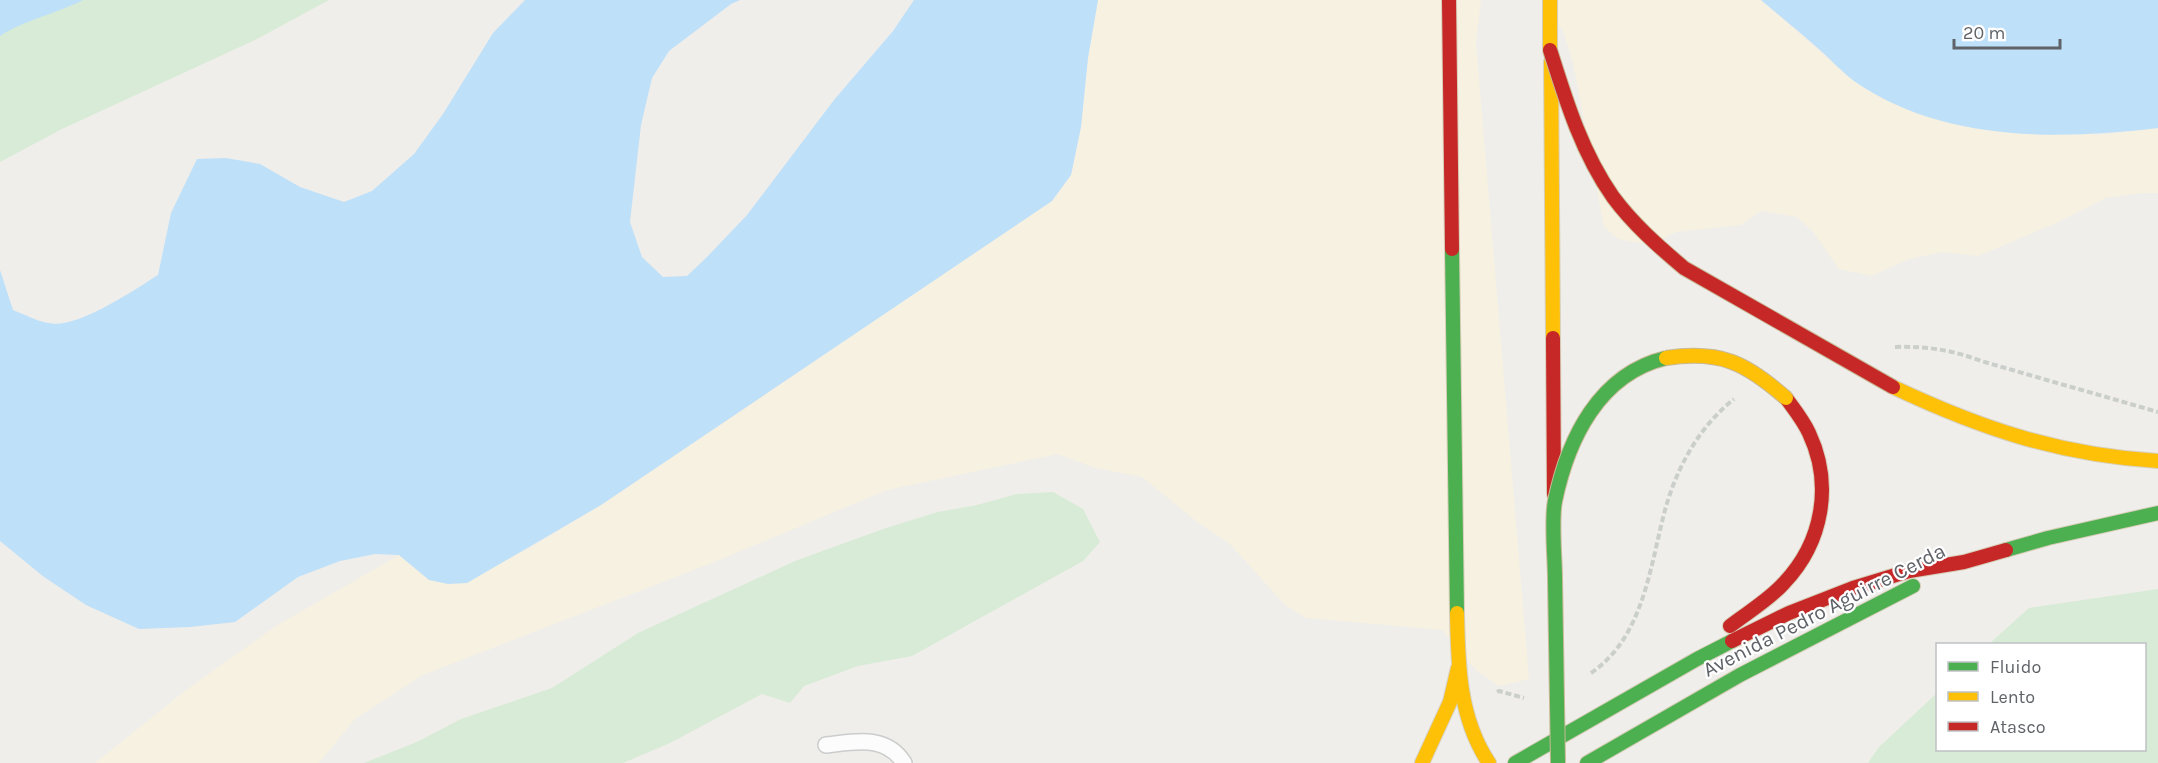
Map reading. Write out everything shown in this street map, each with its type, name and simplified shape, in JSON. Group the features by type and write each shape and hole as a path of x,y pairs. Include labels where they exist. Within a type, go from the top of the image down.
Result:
{"main road":[{"path":"1449,0 1458,668 1472,735 1489,763"},
{"path":"1550,0 1558,763"},
{"path":"1550,50 1575,127 1587,155 1616,203 1636,228 1684,268 1893,387 1958,417 2040,445 2093,455 2158,461"},
{"path":"1554,504 1574,444 1590,414 1601,397 1635,370 1655,361 1676,356 1699,354 1722,358 1743,366 1763,378 1786,398 1809,432 1822,472 1823,497 1819,522 1811,546 1784,584 1727,628 1697,659"},
{"path":"1964,562 2048,538 2158,513"},
{"name":"Avenida Pedro Aguirre Cerda","path":"1515,763 1697,659 1789,613 1853,588 1909,571 1964,562"},
{"name":"Avenida Pedro Aguirre Cerda","path":"1587,763 1740,675 1897,593 1964,562"},
{"path":"1422,763 1450,702 1458,668"}],"lane":[{"path":"826,745 861,741 877,742 891,748 904,763"}],"path":[{"path":"1884,348 1919,346 1962,354 2158,412"},
{"path":"1587,676 1611,655 1622,641 1645,594 1666,509 1677,476 1689,451 1705,428 1738,396"},
{"path":"1464,701 1487,699 1498,691 1533,698"}],"green space":[{"path":"0,0 329,0 257,39 62,129 0,162"},
{"path":"1053,492 1083,509 1100,542 1083,561 912,656 858,666 804,686 790,703 762,694 670,743 623,763 364,763 417,742 461,719 552,688 638,633 795,561 938,512 977,505 1017,494"},
{"path":"2158,589 2158,763 1868,763 1879,747 1936,694 1936,751 2146,751 2146,643 1990,643 2029,608"}],"sand":[{"path":"1098,0 1481,0 1476,43 1529,679 1499,686 1477,671 1442,630 1306,618 1285,605 1230,544 1196,521 1142,477 1095,468 1058,454 887,490 717,561 423,675 355,719 319,763 95,763 186,690 276,626 399,555 429,580 525,551 601,505 1052,201 1071,175 1081,127 1088,58"},
{"path":"1540,0 1761,0 1853,80 1890,101 1926,115 2099,135 2158,128 2158,193 2106,198 2054,224 1978,256 1942,252 1909,259 1872,276 1839,269 1813,232 1797,217 1761,211 1741,225 1676,232 1651,245 1618,239 1604,227 1573,63 1563,31"}],"water":[{"path":"0,0 83,0 0,36"},
{"path":"525,0 740,0 731,4 669,51 652,78 641,125 630,222 642,257 663,277 687,276 747,215 834,100 893,31 914,0 1098,0 1088,58 1081,127 1071,175 1052,201 601,505 467,583 448,584 429,580 399,555 375,554 340,561 298,577 235,622 139,629 86,605 44,577 0,541 0,270 13,310 48,323 60,324 74,321 120,299 158,275 171,213 197,159 226,158 260,164 300,187 344,202 372,191 414,154 443,114 493,33"},
{"path":"1761,0 2158,0 2158,128 2080,134 2001,132 1962,126 1924,116 1888,101 1854,81"}],"traffic: fast":[{"path":"1452,249 1457,613"},
{"path":"1558,763 1553,518 1561,478 1578,433 1590,412 1605,394 1622,378 1643,366 1666,358"},
{"path":"2006,550 2158,513"},
{"path":"1587,763 1740,675 1913,586"},
{"path":"1515,763 1732,641"}],"traffic: slow":[{"path":"1550,0 1550,50"},
{"path":"1551,62 1553,338"},
{"path":"1666,358 1702,356 1732,362 1758,376 1786,398"},
{"path":"1893,387 1958,415 2022,438 2088,453 2158,461"},
{"path":"1457,613 1458,652 1466,710 1471,728 1489,763"},
{"path":"1422,763 1450,702 1458,668"}],"traffic: jam":[{"path":"1449,0 1452,249"},
{"path":"1550,50 1569,107 1592,163 1613,197 1646,234 1684,268 1893,387"},
{"path":"1553,338 1554,494"},
{"path":"1730,626 1772,595 1797,567 1808,549 1820,512 1821,472 1816,452 1807,428 1786,398"},
{"path":"1732,641 1789,613 1853,588 1909,571 1964,562 2006,550"}]}
